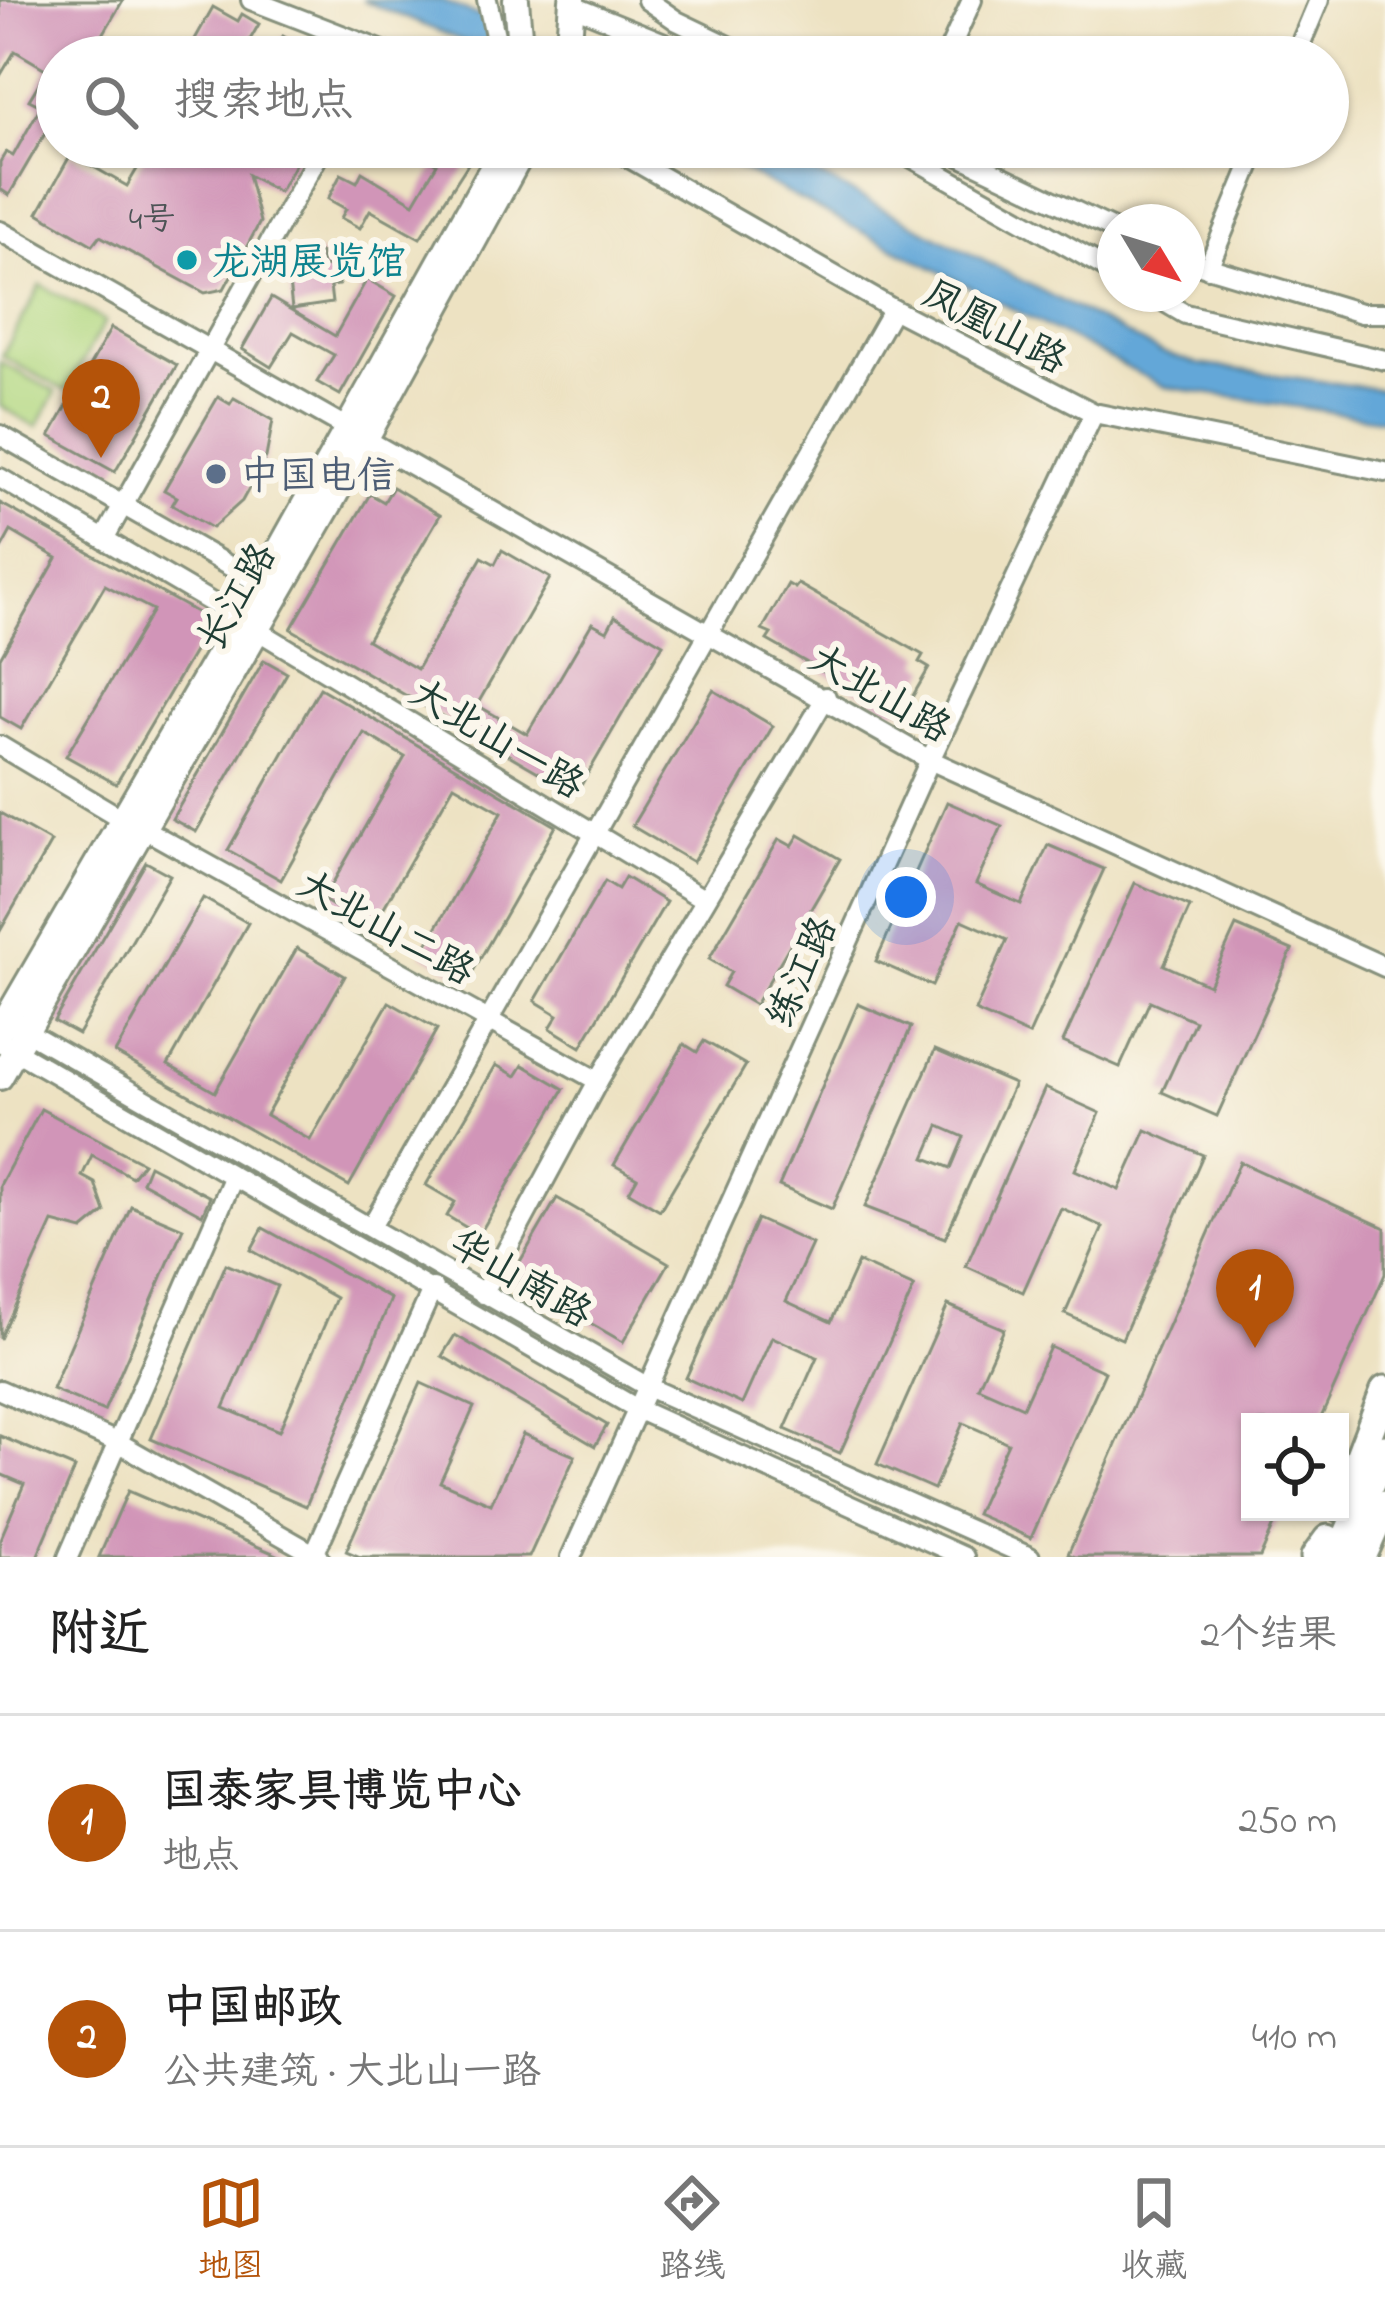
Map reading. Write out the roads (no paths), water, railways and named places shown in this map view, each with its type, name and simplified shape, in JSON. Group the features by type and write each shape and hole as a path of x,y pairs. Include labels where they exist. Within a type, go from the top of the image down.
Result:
{"highway":[{"path":"1330,1538 1385,1390"},
{"path":"1330,1538 1385,1448"},
{"path":"1362,1557 1385,1505"},
{"path":"1372,1557 1385,1530"}],"main road":[{"path":"516,0 519,36"},
{"path":"568,2 569,36"},
{"name":"长江路","path":"0,1077 8,1032 248,624 493,168"},
{"name":"长江路","path":"248,624 259,583 512,168"}],"street":[{"path":"251,0 335,36"},
{"path":"647,0 708,36"},
{"path":"956,36 972,0"},
{"path":"1304,36 1319,0"},
{"path":"568,2 649,36"},
{"path":"490,6 496,36"},
{"path":"104,539 311,168"},
{"name":"凤凰山路","path":"647,168 893,308 1094,413 1385,472"},
{"path":"930,168 1097,263"},
{"path":"985,168 1097,221"},
{"path":"1208,268 1249,168"},
{"name":"大北山路","path":"0,231 930,760 1385,967"},
{"path":"1205,267 1361,313 1382,314"},
{"path":"371,1227 893,308"},
{"path":"1182,312 1385,360"},
{"name":"练江路","path":"571,1557 641,1411 930,760 1094,413"},
{"path":"0,435 259,583"},
{"name":"大北山一路","path":"0,478 705,900"},
{"path":"483,1294 598,1081 826,697"},
{"name":"大北山二路","path":"0,746 598,1081"},
{"name":"华山南路","path":"8,1032 371,1227 650,1388 1030,1557"},
{"name":"华山南路","path":"8,1032 233,1178 433,1288 641,1411 964,1557"},
{"path":"68,1557 233,1178"},
{"path":"0,1390 119,1443 315,1556 433,1288"}],"water":[{"path":"362,0 440,0 529,36 450,36"},
{"path":"738,168 805,168 1162,353 1198,364 1385,390 1385,420 1165,387"}],"place":[{"name":"龙湖展览馆","path":"187,260"},
{"name":"中国邮政","path":"101,458"},
{"name":"中国电信","path":"216,474"},
{"name":"国泰家具博览中心","path":"1255,1348"}]}
